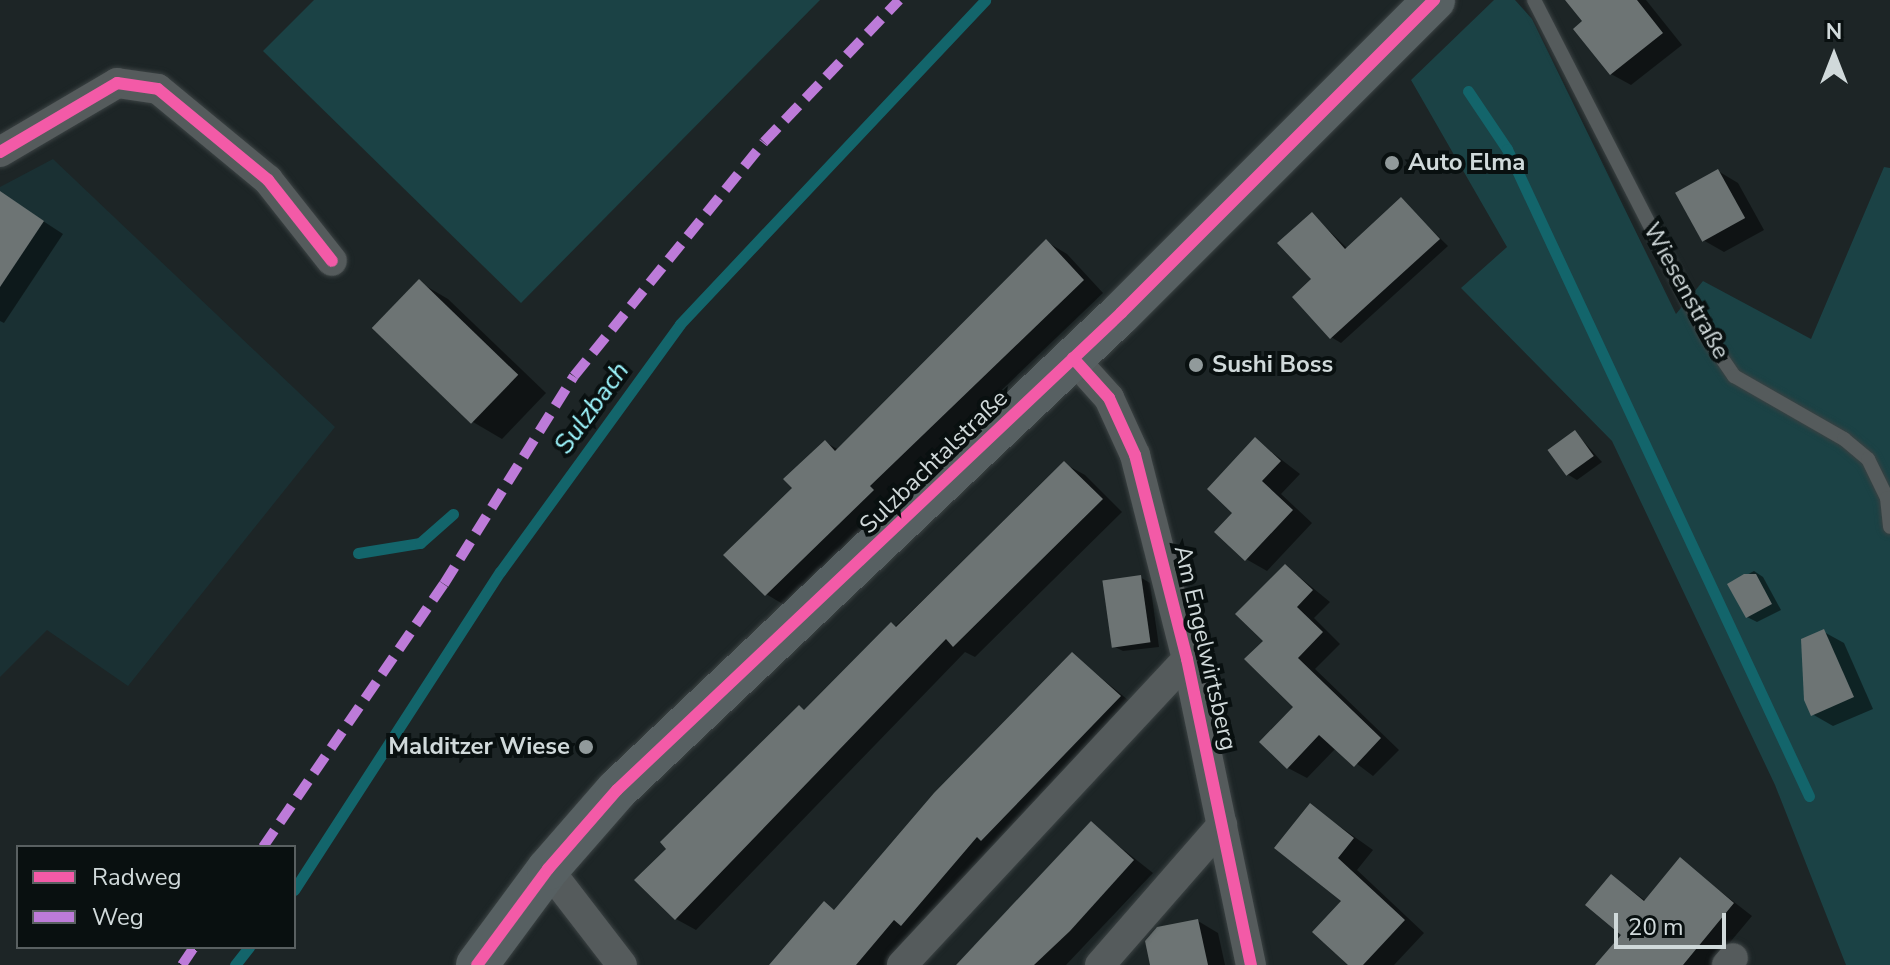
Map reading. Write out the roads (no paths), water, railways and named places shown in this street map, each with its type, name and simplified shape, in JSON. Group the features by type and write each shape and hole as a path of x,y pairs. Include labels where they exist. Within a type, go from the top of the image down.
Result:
{"main road":[{"name":"Sulzbachtalstraße","path":"477,965 548,869 617,790 1073,358 1434,0"}],"street":[{"path":"0,152 117,83 158,89 268,180 332,261"},
{"name":"Am Engelwirtsberg","path":"1073,358 1109,398 1135,455 1187,659 1251,965"},
{"name":"Am Engelwirtsberg","path":"902,965 1187,659"},
{"path":"1100,965 1222,825"},
{"path":"548,869 622,965"}],"lane":[{"name":"Wiesenstraße","path":"1534,0 1706,335 1734,376 1868,459 1887,498 1890,527"}],"waterway":[{"name":"Sulzbach","path":"296,887 500,572 680,324 985,0"},
{"path":"1468,91 1507,149 1809,796"},
{"path":"358,553 420,543 453,514"},
{"name":"Sulzbach","path":"235,965 247,949"}],"place":[{"name":"Auto Elma","path":"1392,163"},
{"name":"Sushi Boss","path":"1196,365"},
{"name":"Malditzer Wiese","path":"586,747"}]}
